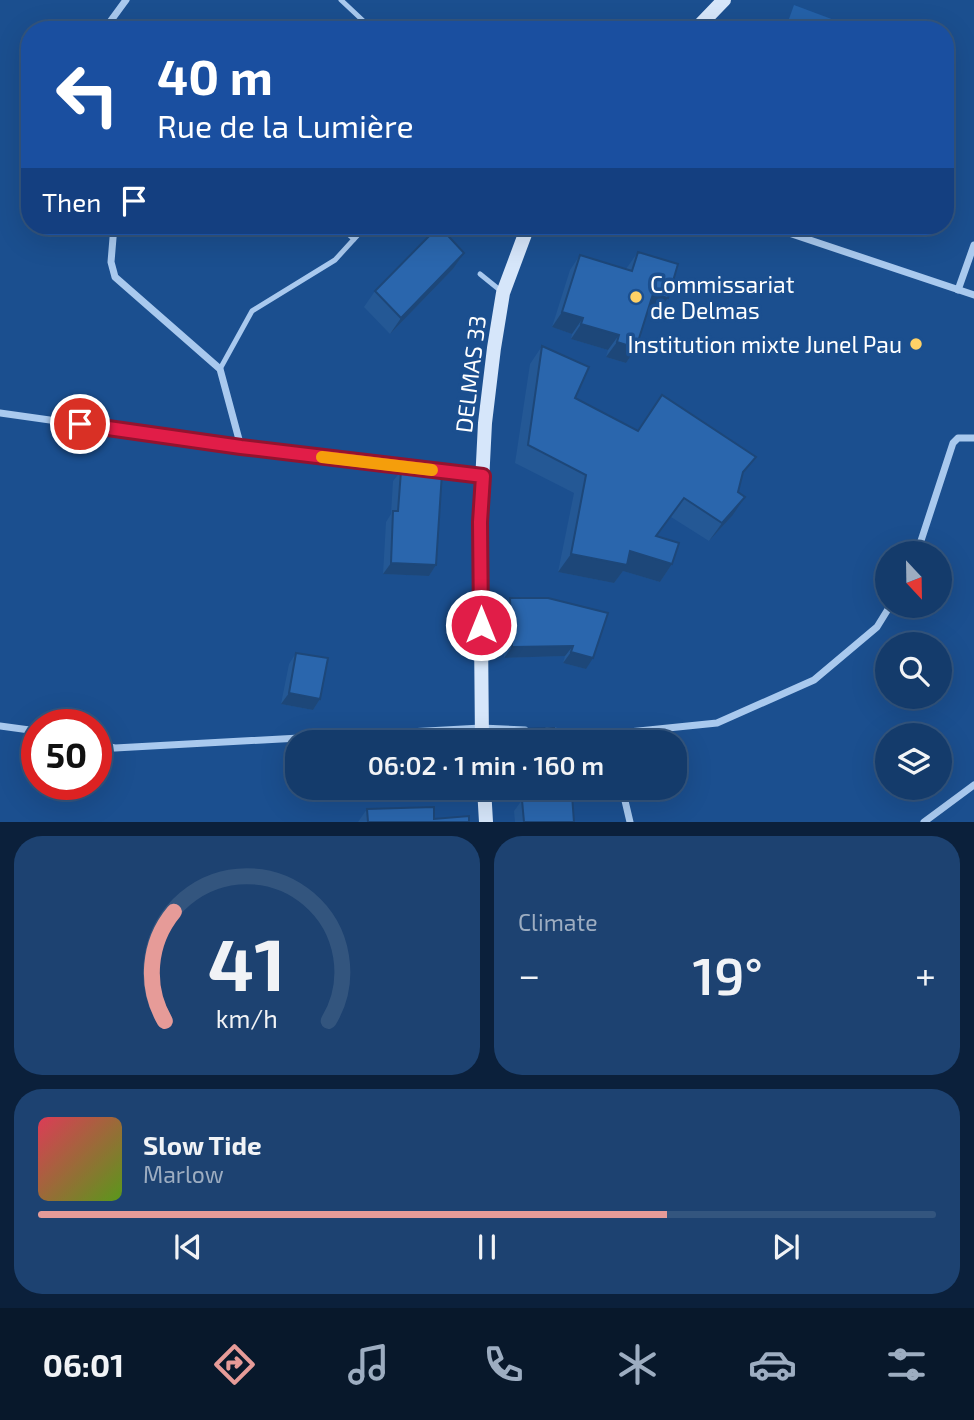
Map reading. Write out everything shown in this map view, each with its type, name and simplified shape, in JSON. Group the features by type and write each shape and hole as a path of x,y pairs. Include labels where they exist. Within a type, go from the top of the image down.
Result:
{"main road":[{"path":"703,21 723,0"},
{"name":"DELMAS 33","path":"481,730 480,522 485,423 503,293 525,235"},
{"path":"483,820 484,800"}],"street":[{"path":"111,21 126,0"},
{"path":"113,235 111,262 115,276 220,369 241,447"},
{"path":"795,235 974,295"},
{"path":"958,290 974,245"},
{"path":"0,413 241,447 483,476"},
{"path":"921,541 953,443 958,438 974,438"},
{"path":"667,730 717,723 814,680 877,627 883,618"},
{"path":"0,726 21,729"},
{"path":"112,747 285,742"},
{"path":"924,821 974,785"},
{"path":"625,800 630,821"}],"lane":[{"path":"341,0 363,21"},
{"path":"349,235 354,239"},
{"path":"220,369 252,311 335,260 358,235"},
{"path":"481,274 503,293"}],"shaded area":[{"path":"794,5 837,21 788,21"}],"building":[{"path":"430,235 447,235 464,253 401,318 375,291"},
{"path":"638,252 678,264 668,298 653,294 636,348 617,342 619,335 581,324 583,318 562,312 580,255 632,271"},
{"path":"542,346 589,367 575,398 638,431 662,395 756,457 743,472 738,492 745,497 722,523 684,498 656,536 679,543 672,564 630,551 627,565 571,554 586,475 528,445"},
{"path":"401,471 442,473 436,565 391,563 393,511 398,511"},
{"path":"510,598 548,598 608,613 593,658 571,652 573,646 512,647"},
{"path":"296,653 328,658 320,699 289,693"},
{"path":"554,728 554,730 515,730"},
{"path":"522,800 572,800 574,822 524,822"},
{"path":"434,807 434,819 469,816 469,822 368,822 367,809"}],"slow traffic":[{"path":"322,457 432,470"}],"place":[{"name":"Commissariat de Delmas","path":"636,297"},
{"name":"Institution mixte Junel Pau","path":"916,344"}],"route":[{"path":"80,424 241,447 483,476 480,522 481,625"}]}
